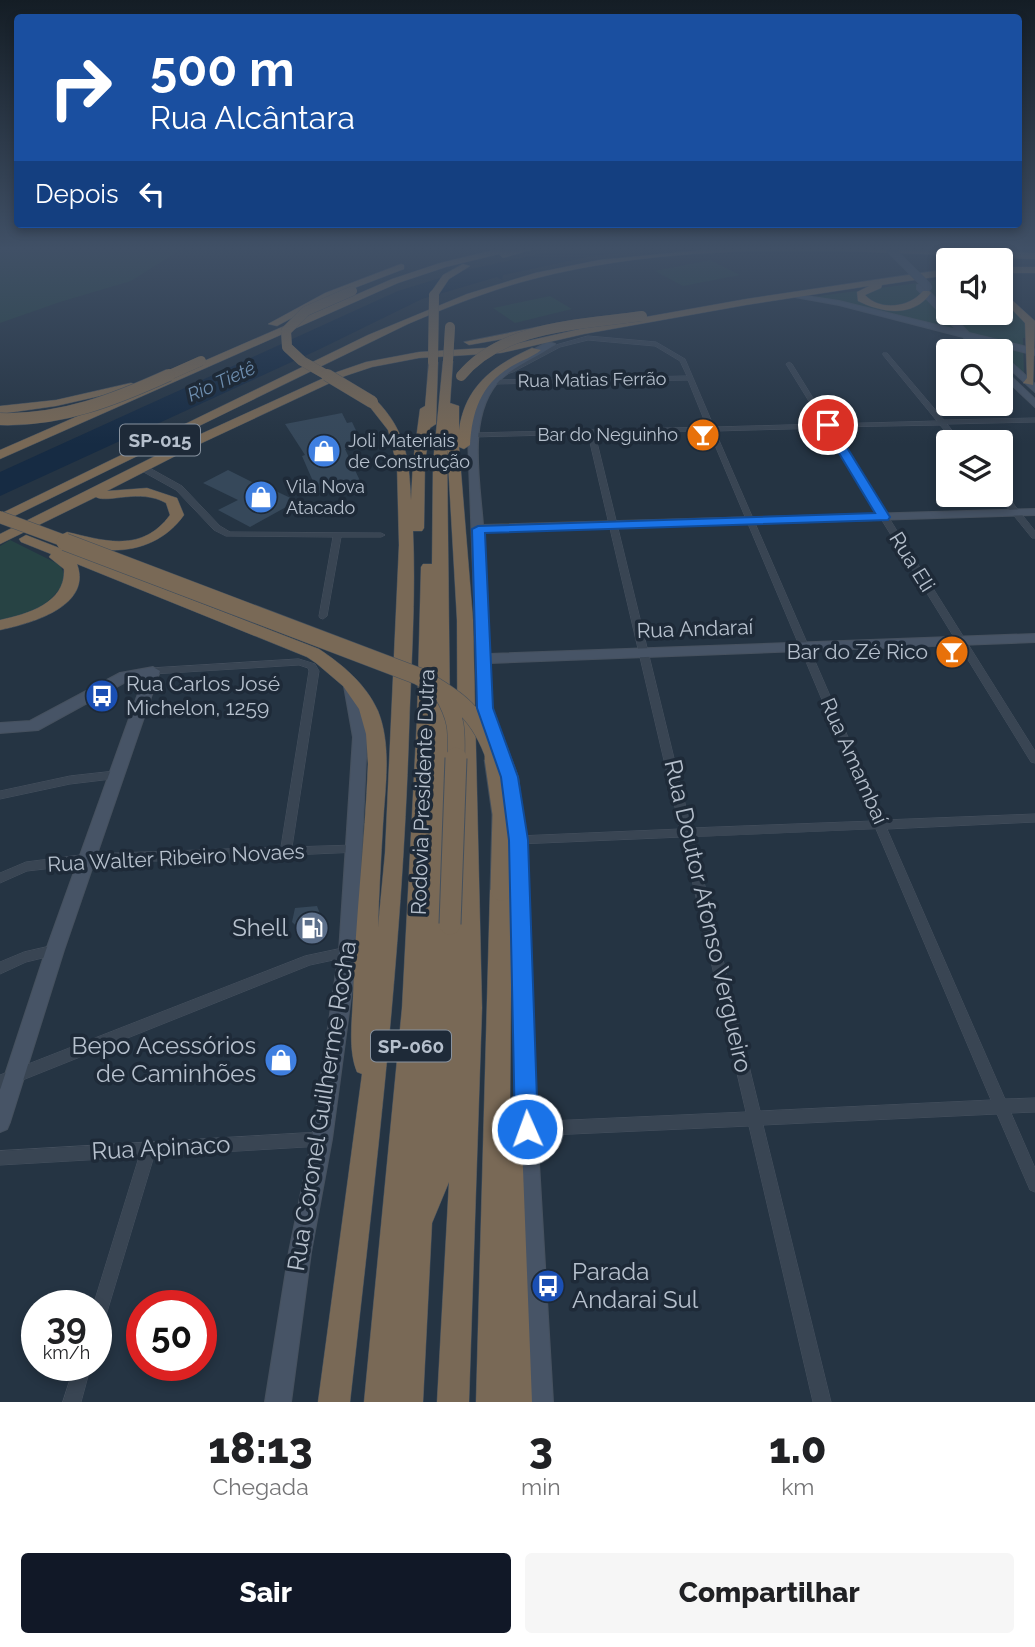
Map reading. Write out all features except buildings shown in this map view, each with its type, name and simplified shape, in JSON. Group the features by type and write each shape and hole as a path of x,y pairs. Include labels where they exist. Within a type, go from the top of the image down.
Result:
{"highway":[{"path":"0,442 242,339 294,313"},
{"name":"Rodovia Presidente Dutra","path":"304,313 295,319 286,331 287,347 302,362 372,402 394,430 403,466 406,545 394,853 382,1008 334,1402"},
{"name":"SP-015","path":"0,455 317,313"},
{"name":"SP-015","path":"0,518 428,313"},
{"name":"Rodovia Presidente Dutra","path":"380,1402 415,995 428,644 434,313"},
{"name":"Rodovia Presidente Dutra","path":"407,1402 433,995 441,716 439,463 450,327 456,313"},
{"path":"0,529 314,375 343,365 389,354 636,313"},
{"path":"645,315 652,313"},
{"path":"458,507 453,475 453,404 461,376 474,358 511,339 655,313"},
{"path":"0,540 143,468 341,374 381,361 419,355 509,349 685,313"},
{"path":"1032,325 1032,386"},
{"path":"458,507 463,497 464,433 472,397 498,370 551,344 605,328"},
{"path":"0,419 47,419 78,412 267,337"},
{"path":"0,529 180,444 314,375"},
{"path":"0,410 56,403 131,386"},
{"path":"180,444 306,392"},
{"path":"402,689 410,655 419,462 426,409 431,396"},
{"name":"SP-015","path":"0,449 104,409"},
{"path":"34,537 58,533 103,546 120,546 152,537 173,522 177,515 177,508 172,501 154,492 114,493 72,504"},
{"name":"Rodovia Presidente Dutra","path":"453,1402 470,1008 465,620 458,507"},
{"path":"0,518 34,537 295,645 329,663 350,683 366,706 375,740 375,791 362,1010 369,1102"},
{"path":"0,529 34,537 300,629 418,676 460,701 474,717 494,752 500,775 502,808 492,1402"},
{"path":"0,625 45,610 57,603 72,585 74,576 71,568 63,560 33,547 34,537"},
{"path":"418,1232 437,1178 457,730 447,699 436,686"},
{"path":"500,1051 510,1137 516,1402"}],"main road":[{"path":"902,313 936,319"},
{"path":"967,325 983,338 1033,346"},
{"path":"969,325 1033,346"},
{"name":"Rua Amambaí","path":"540,1402 527,1129 518,840 510,777 485,708 473,435 478,405 494,382 503,373 551,344"},
{"path":"1013,368 1032,386"},
{"path":"1013,382 1035,404"},
{"path":"478,529 1035,512"},
{"name":"Rua Andaraí","path":"482,659 1035,638"},
{"path":"0,729 25,728 42,722 125,676 153,671 88,859 7,1079 0,1122"},
{"name":"Rua Coronel Guilherme Rocha","path":"278,1402 300,1252 322,1139 348,952 360,737 350,683"}],"street":[{"name":"Rua Amambaí","path":"503,373 570,341 606,337 644,341 668,349 683,360 749,521 1035,1185"},
{"path":"885,354 948,430"},
{"name":"Rua Eli","path":"789,365 1035,759"},
{"name":"Rua Matias Ferrão","path":"494,382 689,378"},
{"path":"473,435 1035,420"},
{"name":"Rua Doutor Afonso Vergueiro","path":"591,432 822,1402"},
{"path":"143,468 179,488 222,532 239,535 381,535"},
{"path":"1011,507 1035,536"},
{"path":"323,615 337,535"},
{"path":"153,671 299,662 312,666 314,671 286,851"},
{"path":"0,795 59,782 116,775"},
{"path":"518,840 1035,818"},
{"name":"Rua Walter Ribeiro Novaes","path":"0,878 26,867 88,859 354,849"},
{"path":"0,968 24,957 55,950"},
{"path":"7,1079 309,960 348,952"},
{"path":"527,1129 1035,1105"},
{"name":"Rua Apinaco","path":"0,1158 322,1139"},
{"path":"106,1290 149,1149"},
{"path":"72,1402 78,1381"}],"green space":[{"path":"0,313 27,313 0,323"},
{"path":"501,313 554,313 515,323"},
{"path":"883,313 936,313 936,325 1013,325 1013,313 1019,313 1035,330 1035,339 1023,338 1024,374 1013,362 1013,339 991,339"},
{"path":"10,540 60,565 66,578 53,596 39,608 0,621 0,546"}],"water":[{"name":"Rio Tietê","path":"349,313 393,313 0,496 0,472"}],"place":[{"name":"Bar do Neguinho","path":"703,435"},
{"name":"Joli Materiais de Construção","path":"324,451"},
{"name":"Vila Nova Atacado","path":"261,497"},
{"name":"Bar do Zé Rico","path":"952,652"},
{"name":"Rua Carlos José Michelon, 1259","path":"102,696"},
{"name":"Shell","path":"312,928"},
{"name":"Bepo Acessórios de Caminhões","path":"281,1060"},
{"name":"Parada Andarai Sul","path":"548,1286"}],"route":[{"path":"527,1129 518,840 510,777 492,720 485,708 478,529 883,517 828,425"}]}
